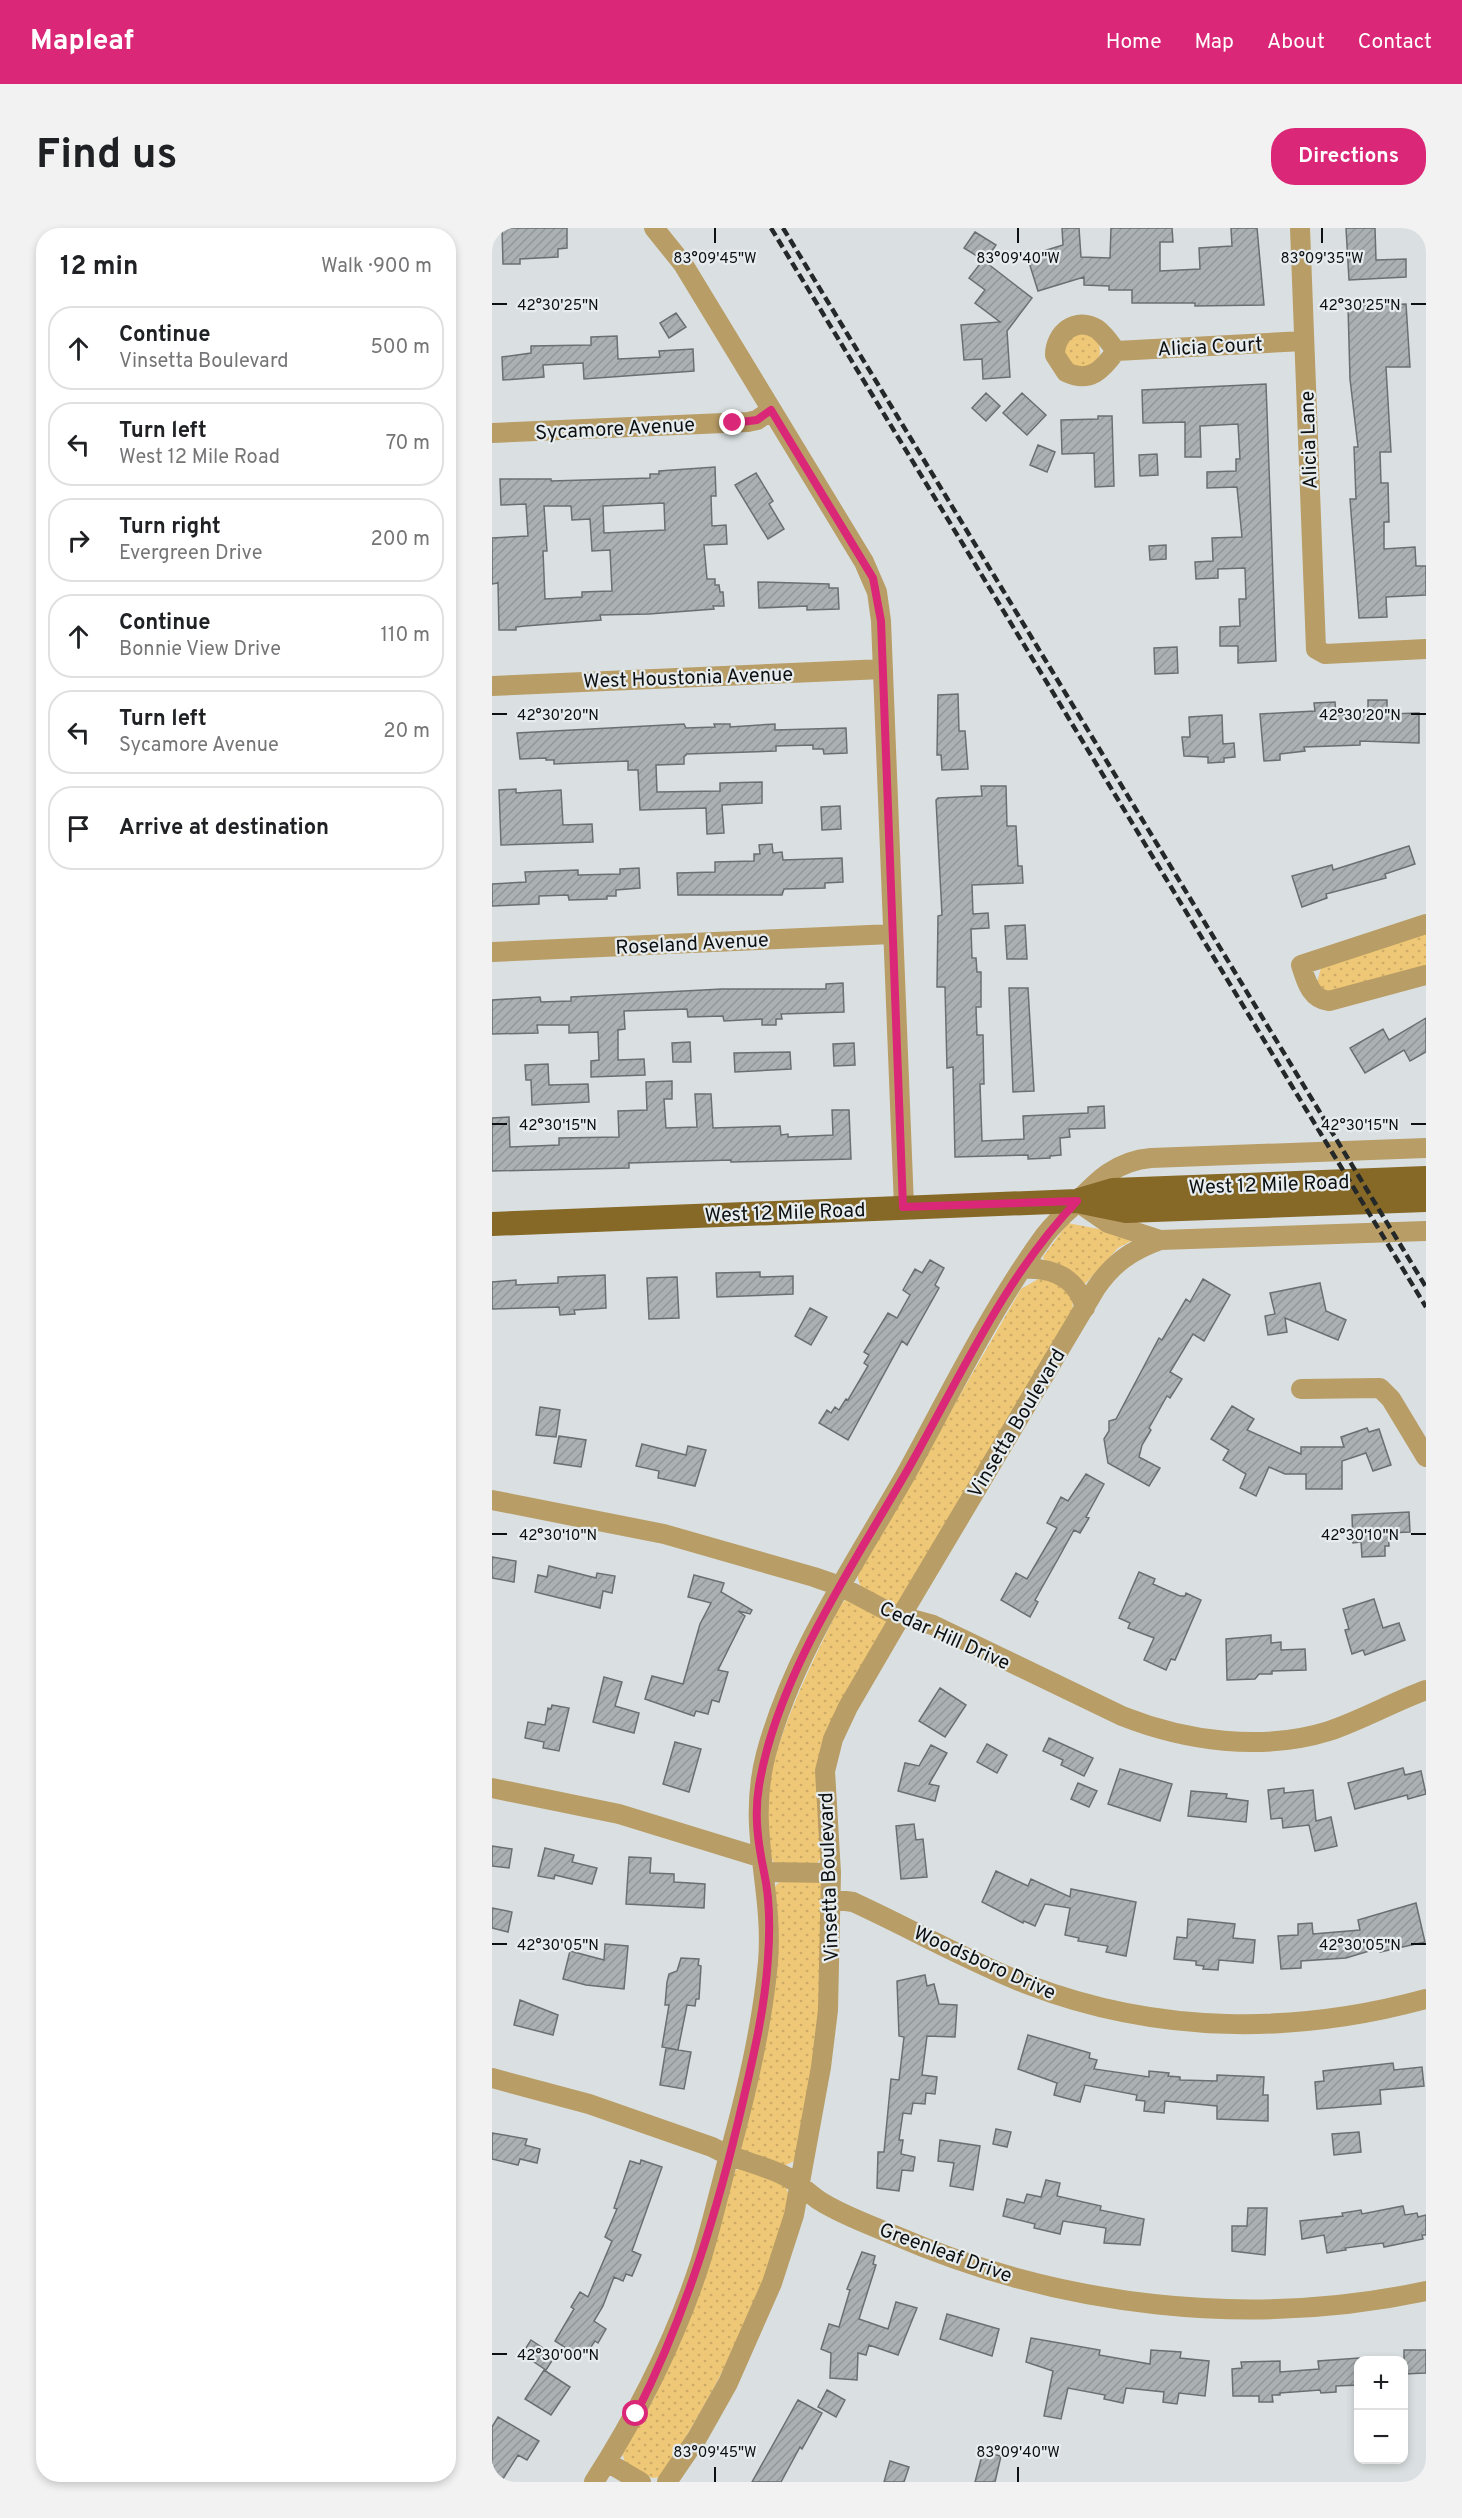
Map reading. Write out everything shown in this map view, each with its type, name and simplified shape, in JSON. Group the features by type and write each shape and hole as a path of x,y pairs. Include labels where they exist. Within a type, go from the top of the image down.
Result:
{"main road":[{"name":"West 12 Mile Road","path":"1077,1201 1113,1190 1426,1178"},
{"name":"West 12 Mile Road","path":"492,1224 1077,1201 1126,1211 1426,1200"}],"street":[{"path":"654,228 683,264 873,578 880,606 903,1207"},
{"name":"Alicia Lane","path":"1300,228 1317,652 1426,649"},
{"name":"Alicia Court","path":"1116,351 1304,341"},
{"name":"Sycamore Avenue","path":"492,433 748,422 757,420 771,410"},
{"name":"West Houstonia Avenue","path":"492,686 883,669"},
{"path":"1426,924 1301,965 1311,991 1318,999 1329,1001 1426,975"},
{"name":"Roseland Avenue","path":"492,952 892,934"},
{"path":"594,2482 655,2375 687,2300 729,2157 762,2017 769,1933 756,1823 759,1788 773,1730 788,1691 840,1586 1023,1269 1047,1233 1101,1177 1137,1159 1425,1149"},
{"name":"Vinsetta Boulevard","path":"1077,1201 1107,1223 1160,1240"},
{"name":"Vinsetta Boulevard","path":"667,2482 697,2438 728,2383 756,2322 794,2215 821,2067 828,2010 831,1873 825,1796 828,1755 848,1707 1085,1308 1106,1274 1118,1262 1139,1247 1160,1240 1426,1231"},
{"path":"1023,1269 1047,1270 1068,1278 1076,1288 1085,1308"},
{"path":"1301,1389 1380,1388 1391,1399 1426,1457"},
{"name":"Cedar Hill Drive","path":"492,1500 664,1534 840,1586 901,1616 933,1625 1122,1716 1150,1727 1198,1738 1264,1741 1303,1737 1352,1723 1426,1690"},
{"path":"492,1788 619,1814 762,1864 831,1873"},
{"name":"Woodsboro Drive","path":"831,1899 853,1902 1030,1985 1124,2013 1214,2024 1262,2025 1310,2022 1350,2016 1426,1999"},
{"name":"Greenleaf Drive","path":"492,2078 589,2104 712,2147 729,2157 784,2175 822,2202 926,2248 1017,2278 1096,2295 1158,2304 1241,2310 1324,2307 1426,2291"},
{"path":"607,2462 641,2482"}],"shaded area":[{"path":"1082,333 1094,339 1100,351 1094,363 1082,369 1070,363 1064,351 1070,339"},
{"path":"1426,933 1426,966 1331,993 1322,990 1317,982 1321,968"},
{"path":"1068,1223 1134,1236 1135,1239 1118,1248 1084,1285 1068,1268 1045,1261 1043,1257"},
{"path":"1040,1278 1059,1281 1072,1298 1073,1309 897,1607 870,1595 861,1586 858,1572 1021,1289"},
{"path":"852,1599 887,1622 836,1715 821,1858 815,1866 774,1863 766,1836 765,1805 771,1771 782,1735 811,1665 838,1609 845,1600"},
{"path":"787,1879 820,1881 826,1890 820,2025 800,2154 794,2161 784,2166 744,2153 740,2147 773,1889 778,1883"},
{"path":"739,2168 773,2178 784,2185 789,2202 786,2215 755,2302 727,2362 696,2420 661,2477 652,2478 625,2463 622,2452 653,2400 688,2323 735,2171"}],"building":[{"path":"502,228 567,228 567,248 558,249 558,257 520,259 520,264 503,264"},
{"path":"1062,228 1079,228 1081,257 1110,258 1111,228 1172,228 1173,242 1160,242 1160,271 1200,269 1199,248 1232,246 1231,228 1257,228 1264,305 1195,306 1195,303 1132,303 1132,290 1109,290 1109,286 1084,285 1084,277 1038,291 1027,256 1063,245"},
{"path":"1346,228 1375,228 1376,260 1406,259 1406,277 1349,280"},
{"path":"975,232 996,245 985,261 964,248"},
{"path":"983,260 1032,298 1007,331 1010,377 983,379 982,359 964,360 961,325 1000,322 975,303 985,290 969,278"},
{"path":"1406,304 1410,367 1386,367 1391,452 1380,452 1381,483 1388,483 1389,522 1384,522 1384,549 1415,547 1416,566 1426,566 1426,595 1386,597 1387,617 1359,618 1350,499 1356,499 1354,447 1358,447 1350,379 1348,306"},
{"path":"676,313 686,327 669,338 660,323"},
{"path":"617,336 618,359 660,357 659,351 693,349 694,371 584,379 583,363 543,365 544,377 503,380 502,357 531,353 531,346 591,345 591,337"},
{"path":"1266,384 1276,661 1238,663 1238,646 1220,646 1220,627 1240,626 1239,599 1246,599 1245,568 1218,569 1218,578 1196,579 1195,562 1213,561 1212,538 1242,537 1237,487 1207,488 1207,472 1236,471 1236,459 1240,459 1238,424 1200,426 1201,457 1185,457 1185,422 1143,423 1142,390"},
{"path":"986,393 1000,406 986,421 972,408"},
{"path":"1022,393 1046,415 1027,435 1003,413"},
{"path":"1098,416 1112,416 1114,486 1095,487 1094,453 1062,454 1061,420 1098,419"},
{"path":"1038,445 1055,452 1047,472 1030,465"},
{"path":"1157,454 1158,475 1140,476 1139,455"},
{"path":"715,467 716,496 711,496 712,526 726,525 727,544 704,545 707,579 715,579 715,585 719,585 720,592 723,592 724,606 713,606 714,609 649,614 600,615 601,620 499,630 498,583 492,584 492,538 528,536 526,504 501,505 500,479 551,479 551,481 650,478 650,474 659,474 659,471","holes":["664,503 665,530 604,533 603,506","544,506 571,506 572,520 590,519 592,551 610,550 612,591 582,592 582,597 545,599 543,551 547,551"]},
{"path":"756,473 773,501 769,504 784,529 768,539 735,485"},
{"path":"1166,545 1166,559 1150,560 1149,546"},
{"path":"758,582 829,584 829,588 838,588 839,609 807,610 807,606 759,608"},
{"path":"1177,647 1178,673 1155,674 1154,648"},
{"path":"958,694 959,731 965,731 968,769 942,770 941,755 937,755 938,695"},
{"path":"1368,700 1387,700 1387,714 1419,713 1419,743 1360,741 1360,745 1304,747 1305,751 1280,754 1280,760 1264,761 1260,714 1315,711 1314,703 1335,702 1336,715 1368,714"},
{"path":"1222,715 1223,744 1234,743 1235,757 1224,758 1224,762 1208,763 1208,757 1184,756 1182,737 1190,737 1189,717"},
{"path":"684,724 686,728 715,727 714,724 730,724 730,727 775,724 775,730 846,728 847,753 824,754 823,749 813,749 813,745 776,746 776,751 687,754 684,757 684,764 656,765 657,792 720,791 720,783 762,782 762,803 722,805 724,833 707,834 706,808 640,810 638,770 628,770 628,761 554,764 554,760 546,760 546,758 520,759 517,733"},
{"path":"981,786 1006,786 1007,826 1016,826 1018,866 1022,866 1023,883 972,885 973,914 988,913 989,928 971,929 972,958 976,958 977,972 981,972 981,1007 976,1007 977,1035 983,1035 984,1084 980,1084 982,1141 1024,1139 1023,1116 1088,1113 1088,1107 1104,1106 1105,1128 1069,1129 1070,1137 1060,1138 1061,1155 1050,1156 1050,1158 1028,1159 1028,1155 955,1157 953,1067 947,1068 945,987 937,987 938,916 942,915 936,800 938,798 982,796"},
{"path":"516,789 516,793 561,790 563,825 592,824 593,842 501,845 499,790"},
{"path":"840,806 841,829 822,830 821,807"},
{"path":"772,844 773,853 782,852 783,860 842,858 843,882 825,883 825,888 784,889 782,895 678,895 677,873 715,872 715,862 754,861 754,854 760,854 759,845"},
{"path":"1409,846 1415,864 1385,874 1386,878 1326,894 1327,898 1302,907 1292,876 1332,865 1333,870"},
{"path":"639,868 640,888 616,890 616,896 607,896 607,899 569,900 568,895 539,896 539,904 492,906 492,884 526,882 525,872 578,870 578,875 620,874 620,869"},
{"path":"1025,925 1027,959 1007,959 1005,926"},
{"path":"843,983 844,1012 781,1014 782,1019 776,1019 776,1025 762,1025 762,1019 724,1021 723,1016 688,1017 687,1009 624,1011 625,1029 618,1030 618,1060 644,1059 645,1075 591,1077 591,1061 599,1060 598,1032 569,1033 569,1025 537,1025 538,1033 492,1034 492,1000 540,997 541,1002 571,1001 571,997 722,989 826,989 826,984"},
{"path":"1009,988 1028,988 1034,1091 1013,1092"},
{"path":"1426,1018 1426,1052 1410,1061 1404,1050 1365,1073 1350,1048 1383,1029 1389,1040"},
{"path":"690,1042 691,1062 673,1062 672,1043"},
{"path":"854,1043 855,1065 834,1066 833,1044"},
{"path":"790,1052 791,1069 735,1072 734,1053"},
{"path":"548,1064 549,1085 588,1084 589,1102 532,1105 531,1080 526,1080 525,1065"},
{"path":"672,1081 672,1099 664,1099 666,1128 697,1127 695,1094 711,1094 713,1128 780,1126 781,1135 788,1134 788,1137 833,1135 832,1110 849,1110 851,1159 629,1163 629,1168 492,1171 492,1118 509,1117 510,1147 559,1145 559,1138 619,1137 618,1111 647,1110 646,1082"},
{"path":"930,1260 944,1268 935,1285 939,1288 907,1345 902,1341 848,1440 819,1423 827,1410 831,1413 835,1407 839,1410 846,1399 848,1400 868,1366 864,1363 869,1355 864,1352 888,1313 897,1318 910,1295 903,1290 915,1269 922,1273"},
{"path":"760,1272 760,1277 793,1276 793,1294 717,1297 716,1273"},
{"path":"605,1275 606,1308 574,1310 575,1314 560,1315 559,1307 492,1309 492,1282 516,1280 516,1285 558,1283 558,1277"},
{"path":"677,1277 679,1318 649,1319 647,1278"},
{"path":"1203,1279 1230,1295 1204,1341 1193,1334 1170,1372 1182,1379 1170,1398 1167,1396 1149,1428 1151,1430 1142,1445 1139,1457 1160,1468 1149,1486 1108,1463 1104,1439 1109,1431 1109,1421 1116,1419 1159,1338 1162,1340 1186,1299 1190,1302"},
{"path":"1320,1283 1326,1311 1346,1320 1338,1340 1285,1318 1287,1332 1268,1335 1265,1316 1275,1314 1270,1293"},
{"path":"810,1308 827,1317 811,1345 795,1336"},
{"path":"1232,1406 1254,1419 1247,1430 1301,1454 1301,1447 1344,1447 1341,1437 1367,1428 1369,1432 1379,1429 1391,1465 1373,1471 1366,1453 1342,1461 1342,1489 1306,1489 1306,1474 1285,1474 1269,1467 1256,1496 1240,1488 1246,1474 1223,1460 1229,1450 1211,1439"},
{"path":"540,1407 560,1410 556,1437 536,1435"},
{"path":"559,1436 586,1440 581,1467 554,1463"},
{"path":"642,1444 686,1455 688,1446 706,1450 695,1486 658,1478 659,1471 636,1466"},
{"path":"1086,1474 1104,1484 1086,1517 1089,1518 1080,1533 1074,1530 1035,1600 1038,1602 1030,1617 1001,1600 1016,1573 1027,1579 1057,1528 1047,1523 1061,1497 1068,1501"},
{"path":"1409,1512 1410,1532 1388,1533 1389,1546 1385,1546 1385,1556 1362,1557 1361,1542 1353,1543 1352,1515"},
{"path":"492,1557 516,1561 514,1582 492,1578"},
{"path":"549,1566 596,1578 597,1573 615,1576 612,1593 603,1591 600,1608 535,1592 538,1575 547,1577"},
{"path":"1139,1572 1155,1579 1153,1584 1180,1596 1185,1596 1186,1593 1201,1600 1175,1660 1171,1659 1166,1670 1144,1660 1154,1638 1128,1628 1130,1623 1119,1618"},
{"path":"694,1575 724,1583 721,1592 752,1610 750,1614 738,1611 745,1616 718,1670 728,1672 719,1702 712,1700 708,1714 696,1711 694,1716 645,1699 652,1676 683,1684 700,1624 711,1603 688,1597"},
{"path":"1374,1599 1383,1628 1399,1623 1405,1640 1365,1655 1363,1650 1352,1654 1345,1630 1349,1629 1343,1609"},
{"path":"1271,1635 1271,1643 1281,1642 1281,1650 1305,1649 1306,1670 1272,1671 1272,1674 1259,1674 1255,1679 1227,1680 1226,1639"},
{"path":"604,1677 622,1682 615,1706 639,1713 634,1733 593,1722"},
{"path":"940,1688 966,1705 945,1737 919,1721"},
{"path":"552,1705 569,1708 559,1751 543,1748 544,1742 525,1738 528,1722 545,1725 548,1708 551,1709"},
{"path":"1049,1738 1093,1758 1084,1776 1061,1765 1063,1760 1043,1751"},
{"path":"675,1742 701,1749 689,1792 663,1784"},
{"path":"987,1744 1007,1755 997,1773 977,1762"},
{"path":"931,1745 947,1753 929,1784 939,1786 935,1801 898,1791 905,1763 919,1766"},
{"path":"1403,1768 1405,1775 1421,1771 1426,1794 1408,1799 1407,1795 1355,1809 1348,1783"},
{"path":"1120,1769 1172,1784 1160,1821 1108,1804"},
{"path":"1078,1783 1097,1791 1089,1807 1071,1799"},
{"path":"1284,1788 1284,1793 1313,1790 1316,1821 1331,1817 1337,1846 1315,1851 1309,1825 1283,1828 1282,1818 1271,1819 1268,1790"},
{"path":"1191,1791 1227,1794 1226,1798 1248,1801 1246,1822 1188,1816"},
{"path":"914,1824 916,1840 923,1839 927,1877 901,1879 896,1826"},
{"path":"492,1846 512,1849 509,1868 492,1866"},
{"path":"545,1848 574,1855 572,1862 597,1868 592,1884 555,1875 554,1879 538,1876"},
{"path":"629,1857 651,1858 650,1873 674,1874 674,1882 705,1884 704,1908 626,1904"},
{"path":"996,1871 1028,1886 1031,1879 1070,1897 1071,1889 1136,1902 1126,1956 1106,1952 1108,1946 1078,1941 1079,1938 1065,1935 1070,1908 1045,1904 1035,1926 1024,1921 1023,1923 982,1902"},
{"path":"1416,1903 1425,1942 1380,1952 1379,1948 1346,1958 1301,1961 1301,1968 1281,1969 1278,1936 1298,1935 1298,1924 1312,1923 1313,1934 1360,1930 1358,1920"},
{"path":"492,1908 512,1912 508,1932 492,1928"},
{"path":"1188,1919 1235,1924 1233,1938 1255,1940 1253,1963 1219,1960 1218,1970 1203,1969 1204,1966 1196,1965 1196,1961 1174,1959 1177,1937 1187,1938"},
{"path":"605,1944 628,1946 624,1989 586,1985 563,1979 570,1951 604,1960"},
{"path":"681,1958 699,1959 698,1965 701,1966 699,1999 696,1999 695,2006 687,2005 678,2050 662,2047 669,2005 665,2005 667,1982 669,1974 677,1971"},
{"path":"925,1975 927,1986 934,1984 939,2004 957,2005 955,2037 927,2036 922,2075 937,2077 935,2094 926,2093 925,2104 913,2103 911,2114 903,2113 899,2140 903,2140 901,2154 915,2157 913,2171 902,2170 899,2191 877,2188 878,2152 884,2152 891,2079 899,2080 904,2037 899,2036 897,1981"},
{"path":"520,2000 558,2015 553,2035 514,2025"},
{"path":"1028,2035 1090,2053 1089,2058 1097,2060 1094,2069 1149,2077 1149,2071 1169,2073 1168,2076 1180,2077 1180,2080 1217,2081 1217,2075 1264,2077 1263,2095 1268,2095 1268,2121 1217,2119 1217,2106 1165,2101 1164,2113 1144,2111 1145,2101 1136,2100 1137,2095 1085,2085 1080,2102 1054,2095 1057,2083 1018,2069"},
{"path":"666,2048 691,2052 684,2089 660,2085"},
{"path":"1393,2063 1394,2070 1422,2067 1424,2086 1380,2090 1381,2104 1317,2109 1315,2082 1324,2081 1323,2071"},
{"path":"996,2129 1011,2132 1007,2147 993,2144"},
{"path":"1359,2132 1361,2152 1334,2155 1332,2134"},
{"path":"492,2133 527,2139 525,2145 540,2149 537,2163 520,2159 518,2165 492,2159"},
{"path":"940,2140 980,2146 973,2190 950,2186 954,2163 938,2161"},
{"path":"641,2160 662,2167 632,2251 641,2255 632,2276 626,2274 623,2281 614,2277 603,2306 594,2321 606,2329 598,2343 595,2341 586,2354 575,2348 572,2352 555,2341 574,2309 571,2307 580,2292 588,2297 612,2241 605,2237 617,2209 614,2208 630,2161 640,2164"},
{"path":"1046,2180 1060,2183 1057,2196 1101,2206 1100,2210 1144,2219 1140,2245 1104,2243 1106,2228 1063,2221 1060,2234 1034,2228 1035,2224 1003,2216 1007,2199 1024,2203 1027,2194 1041,2197"},
{"path":"1403,2206 1405,2215 1417,2213 1418,2217 1426,2215 1426,2235 1422,2235 1423,2239 1384,2247 1383,2243 1345,2248 1346,2250 1327,2253 1324,2235 1302,2239 1300,2221 1343,2216 1342,2213 1361,2210 1362,2214"},
{"path":"1248,2208 1267,2208 1265,2255 1232,2251 1232,2226 1247,2226"},
{"path":"862,2252 875,2256 873,2264 876,2265 859,2319 888,2329 896,2302 917,2308 898,2355 869,2345 866,2355 858,2353 857,2380 830,2378 831,2353 821,2349 829,2324 839,2327 850,2290 847,2289"},
{"path":"947,2314 999,2329 992,2356 940,2339"},
{"path":"1031,2338 1100,2350 1099,2355 1150,2364 1151,2350 1181,2352 1180,2358 1209,2361 1205,2396 1179,2393 1177,2404 1163,2402 1164,2392 1126,2388 1123,2403 1104,2399 1105,2395 1068,2388 1061,2419 1044,2416 1053,2371 1026,2362"},
{"path":"531,2340 555,2356 546,2370 522,2354"},
{"path":"1404,2350 1426,2350 1426,2373 1408,2374 1408,2356 1404,2356"},
{"path":"1354,2358 1354,2385 1336,2386 1336,2392 1321,2393 1320,2390 1280,2393 1280,2395 1272,2395 1273,2402 1259,2402 1259,2396 1233,2396 1232,2369 1242,2368 1241,2362 1280,2361 1280,2372 1319,2369 1318,2361"},
{"path":"544,2370 570,2387 551,2415 525,2399"},
{"path":"827,2390 845,2400 836,2417 818,2407"},
{"path":"798,2400 822,2413 802,2449 800,2447 781,2482 752,2482"},
{"path":"498,2417 539,2441 527,2460 518,2455 501,2482 492,2482 492,2427"},
{"path":"983,2452 1001,2456 995,2482 975,2482"},
{"path":"890,2461 909,2467 904,2482 884,2482"}],"railway":[{"path":"771,228 1426,1307"},
{"path":"783,228 1426,1287"}],"route":[{"path":"636,2414 687,2300 700,2262 737,2128 762,2017 769,1933 768,1905 764,1872 759,1857 756,1823 765,1756 784,1699 840,1586 854,1566 1001,1304 1047,1233 1077,1201 903,1207 881,621 877,592 873,578 864,562 771,410 757,420 733,423"}]}
